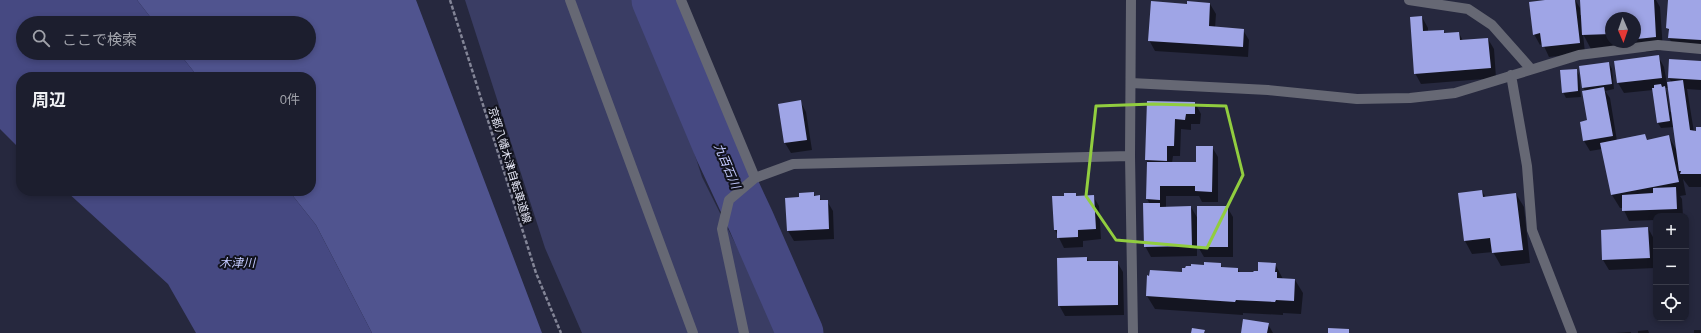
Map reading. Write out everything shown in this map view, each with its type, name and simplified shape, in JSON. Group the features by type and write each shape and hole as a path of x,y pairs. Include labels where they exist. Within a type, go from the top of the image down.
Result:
{"street":[{"path":"570,0 693,333"},
{"path":"681,0 755,178"},
{"path":"1130,0 1130,156 1133,333"},
{"path":"1409,0 1468,9 1492,25 1531,69"},
{"path":"1131,82 1268,90 1356,99 1402,99 1455,93 1579,55 1658,45 1701,49"},
{"path":"1511,75 1527,166 1532,230 1572,333"},
{"path":"744,333 722,229 729,200 755,178 793,164 1130,156"}],"path":[{"name":"京都八幡木津自転車道線","path":"450,0 536,273 561,333"}],"highlighted area":[{"path":"1153,104 1226,106 1243,175 1207,248 1116,240 1086,196 1096,106"}],"shaded area":[{"path":"137,0 416,0 542,333 372,333 316,225 293,196 316,196 316,72 194,72 185,60 316,60 316,16 150,16"},
{"path":"465,0 645,0 702,177 780,333 582,333 545,248"}],"water":[{"path":"0,0 137,0 150,16 16,16 16,60 185,60 194,72 16,72 16,145 0,129"},
{"name":"木津川","path":"71,196 293,196 316,225 372,333 196,333 168,284"}],"building":[{"path":"1545,0 1575,0 1580,43 1542,47 1540,33 1533,35 1529,2"},
{"path":"1580,0 1654,0 1656,37 1641,39 1641,12 1605,12 1605,34 1582,35"},
{"path":"1668,0 1701,0 1701,40 1668,38 1669,29 1666,28"},
{"path":"1151,1 1187,4 1187,1 1210,3 1209,26 1244,29 1243,47 1148,41"},
{"path":"1422,16 1423,31 1444,30 1444,33 1459,32 1460,40 1488,38 1491,68 1414,74 1410,17"},
{"path":"1659,55 1662,78 1617,83 1614,61"},
{"path":"1669,59 1701,61 1701,80 1668,78"},
{"path":"1609,62 1612,84 1582,88 1579,66"},
{"path":"1577,69 1578,91 1562,93 1560,70"},
{"path":"1683,80 1690,130 1696,131 1696,127 1701,127 1701,174 1680,174 1681,171 1679,171 1667,82"},
{"path":"1661,84 1662,87 1665,86 1670,121 1657,123 1652,88 1654,88 1654,85"},
{"path":"1604,87 1613,136 1583,141 1580,122 1587,120 1582,91"},
{"path":"801,100 807,140 784,143 778,104"},
{"path":"1147,101 1195,102 1195,114 1186,114 1185,120 1175,119 1174,146 1167,146 1167,161 1145,160"},
{"path":"1645,134 1647,140 1669,135 1679,182 1611,195 1600,143"},
{"path":"1196,146 1213,146 1212,192 1195,191 1195,186 1160,186 1160,200 1146,199 1147,162 1196,162"},
{"path":"1676,187 1677,209 1622,211 1622,195 1653,193 1653,188"},
{"path":"1482,190 1483,197 1516,193 1523,250 1492,253 1490,238 1464,241 1458,193"},
{"path":"814,192 814,196 820,195 820,200 828,200 829,229 787,231 785,198 799,197 799,193"},
{"path":"1064,193 1076,193 1076,196 1094,195 1096,229 1078,230 1078,237 1057,238 1057,230 1054,230 1052,196 1064,196"},
{"path":"1143,203 1160,203 1160,207 1191,206 1192,246 1144,247"},
{"path":"1197,206 1228,206 1228,247 1197,247"},
{"path":"1648,227 1650,258 1602,260 1601,230"},
{"path":"1087,257 1087,261 1118,261 1118,305 1058,306 1057,258"},
{"path":"1204,262 1221,263 1221,267 1238,268 1238,272 1258,271 1258,262 1276,263 1275,272 1277,272 1277,278 1295,279 1294,301 1276,300 1275,302 1236,300 1235,302 1146,296 1147,275 1149,276 1150,270 1182,272 1182,268 1185,268 1186,266 1191,266 1191,264 1204,265"},
{"path":"1243,319 1269,323 1267,333 1241,333"},
{"path":"1192,328 1205,330 1204,333 1191,333"},
{"path":"1328,328 1349,329 1349,333 1328,333"}],"waterway":[{"name":"九百石川","path":"655,0 718,150 800,333"}]}
